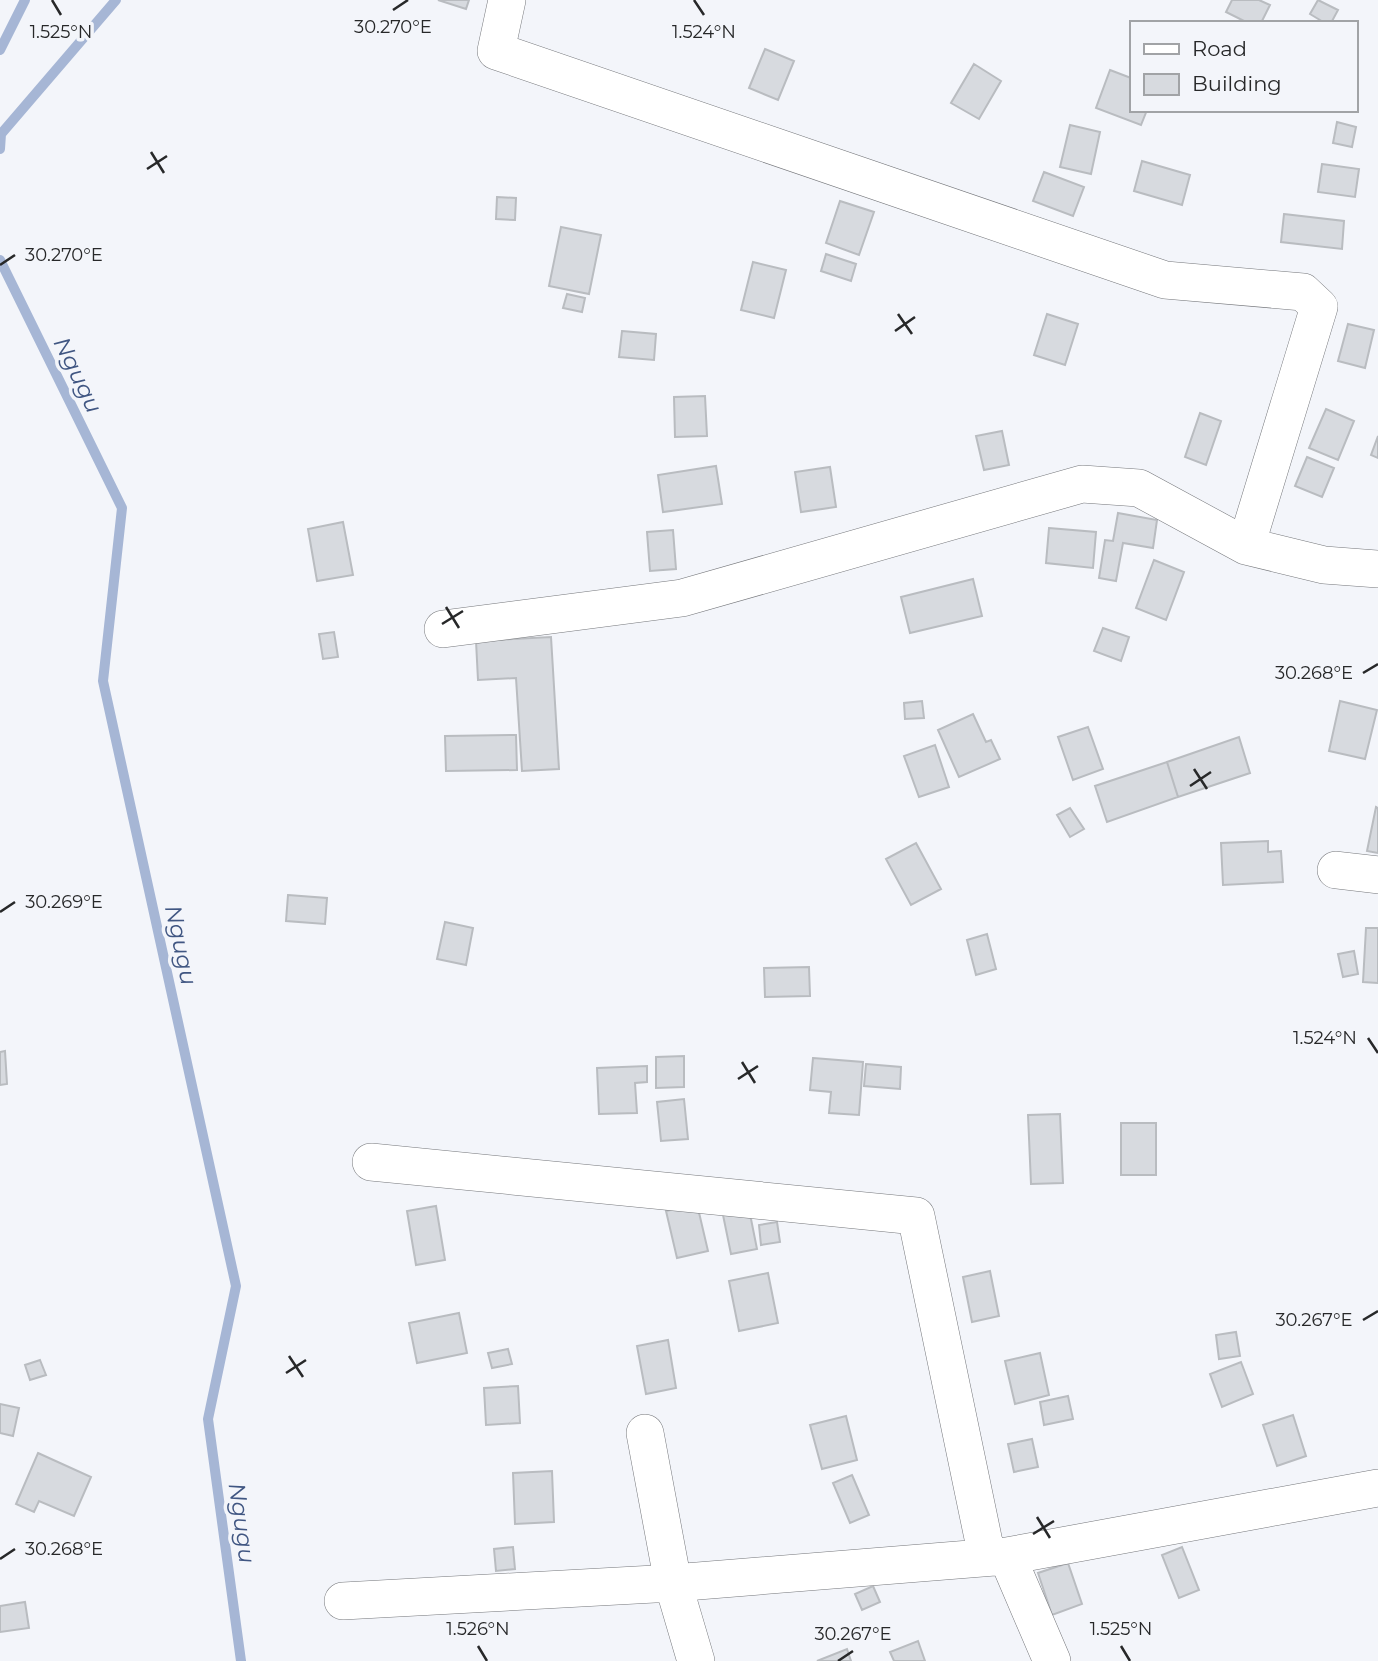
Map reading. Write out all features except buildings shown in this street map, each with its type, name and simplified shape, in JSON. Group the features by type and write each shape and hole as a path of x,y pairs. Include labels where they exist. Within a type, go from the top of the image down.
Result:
{"street":[{"path":"507,0 496,51 1165,281 1303,292 1319,307 1246,546"},
{"path":"443,629 681,598 1082,484 1139,488 1246,546 1324,565 1378,569"},
{"path":"1336,870 1378,876"},
{"path":"371,1162 916,1216 997,1557 1052,1661"},
{"path":"645,1433 673,1583 696,1661"},
{"path":"343,1601 673,1583 997,1557 1378,1488"}],"waterway":[{"path":"0,50 25,0"},
{"name":"Ngugu","path":"0,149 1,134 116,0"},
{"name":"Ngugu","path":"0,260 122,508 103,681 236,1286 208,1419 241,1661"}]}
